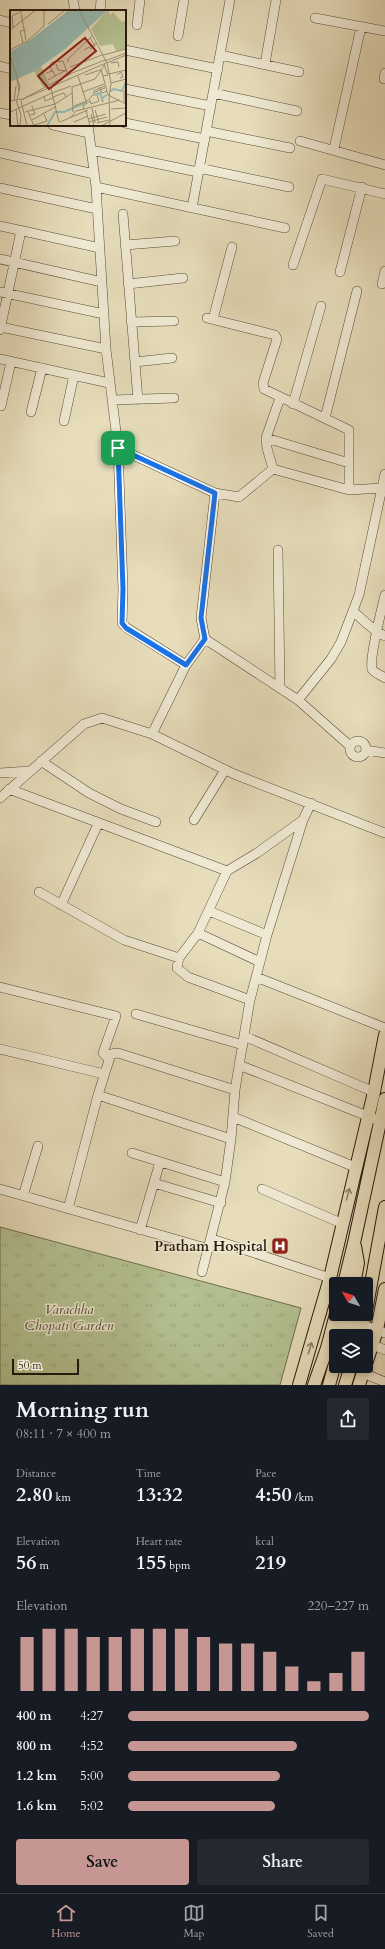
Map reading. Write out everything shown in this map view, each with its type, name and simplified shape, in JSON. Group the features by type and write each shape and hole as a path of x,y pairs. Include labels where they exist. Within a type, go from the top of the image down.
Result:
{"main road":[{"path":"330,1277 341,1223 374,1092 385,1036"},
{"path":"346,1277 385,1099"},
{"path":"373,1277 385,1212"},
{"path":"354,1243 358,1263 355,1277"},
{"path":"365,1277 375,1266"},
{"path":"299,1385 329,1281"},
{"path":"373,1339 381,1332 385,1289"},
{"path":"314,1385 327,1348 334,1321"},
{"path":"329,1385 332,1373"},
{"path":"337,1385 341,1373"},
{"path":"345,1385 349,1373"},
{"path":"359,1385 363,1373"}],"street":[{"path":"73,0 75,10"},
{"path":"100,10 101,0"},
{"path":"137,25 140,0"},
{"path":"178,36 184,0"},
{"path":"192,208 230,0"},
{"path":"265,64 276,0"},
{"path":"315,18 385,31"},
{"path":"0,20 10,22"},
{"path":"334,149 361,27"},
{"path":"126,50 218,69"},
{"path":"220,55 299,72"},
{"path":"0,66 10,69"},
{"path":"126,89 211,106"},
{"path":"213,94 297,111"},
{"path":"0,113 10,116"},
{"path":"126,123 290,148"},
{"path":"62,126 89,129 92,150 98,209 106,349 118,448 123,589 122,623 126,628 186,665"},
{"path":"300,141 384,162"},
{"path":"92,150 289,187"},
{"path":"0,153 94,174"},
{"path":"293,265 322,179 362,187 385,194"},
{"path":"96,187 285,228"},
{"path":"340,272 362,187"},
{"path":"0,188 98,209"},
{"path":"123,214 138,400"},
{"path":"0,226 100,248"},
{"path":"21,230 15,263 4,293 0,328 106,349"},
{"path":"125,246 175,241"},
{"path":"232,246 210,319 275,335 277,340 263,386 267,392 349,430 349,490"},
{"path":"0,259 102,282"},
{"path":"382,284 385,271"},
{"path":"128,284 183,278"},
{"path":"325,418 357,291"},
{"path":"4,293 104,314"},
{"path":"293,404 321,306"},
{"path":"131,322 174,320"},
{"path":"135,362 172,358"},
{"path":"0,359 109,383"},
{"path":"1,406 11,362"},
{"path":"31,412 42,368"},
{"path":"64,421 74,375"},
{"path":"112,400 174,398"},
{"path":"273,469 267,448 266,438 280,398"},
{"path":"266,438 350,463"},
{"path":"118,448 215,493 240,497 273,469"},
{"path":"273,469 349,490 382,488"},
{"path":"298,700 331,659 353,611 359,594 385,474"},
{"path":"215,493 201,618 205,639 298,700 350,746 350,754 354,757 360,757 365,754 366,750 385,753"},
{"path":"278,550 280,688"},
{"path":"385,595 376,632 372,667 375,672 385,678"},
{"path":"353,611 376,632 385,636"},
{"path":"152,734 186,665 205,639"},
{"path":"0,798 84,724 102,718 152,734 225,770 385,833"},
{"path":"41,762 89,793 156,822"},
{"path":"194,820 225,770"},
{"path":"0,773 30,771"},
{"path":"9,789 98,824 227,871"},
{"path":"202,1272 212,1239 225,1182 231,1138 235,1090 250,1000 267,935 303,820 311,803"},
{"path":"250,1000 188,977 177,968 178,958 198,933 227,871 257,853 303,820"},
{"path":"61,905 98,824"},
{"path":"39,892 124,940 178,958"},
{"path":"209,911 267,935"},
{"path":"198,933 260,962"},
{"path":"256,976 385,1028"},
{"path":"0,987 116,1016 103,1053 109,1059"},
{"path":"136,1014 243,1040 374,1092"},
{"path":"0,1049 104,1074"},
{"path":"68,1209 98,1095 111,1054 118,1053 235,1090"},
{"path":"239,1065 380,1121"},
{"path":"98,1095 231,1138"},
{"path":"233,1117 355,1167"},
{"path":"23,1196 38,1146"},
{"path":"132,1153 225,1182"},
{"path":"140,1230 160,1162"},
{"path":"154,1183 221,1203"},
{"path":"0,1189 209,1249"},
{"path":"262,1189 341,1223"},
{"path":"212,1239 329,1278"},
{"path":"363,1325 381,1332"},
{"path":"373,1345 385,1350"},
{"path":"373,1373 385,1381 383,1385"}],"green space":[{"name":"Varachha Chopati Garden","path":"0,1227 301,1308 280,1385 0,1385"}],"place":[{"name":"Pratham Hospital","path":"280,1246"}],"route":[{"path":"118,448 215,493 201,618 205,639 186,665 126,628 122,623 123,589 118,448"}]}
